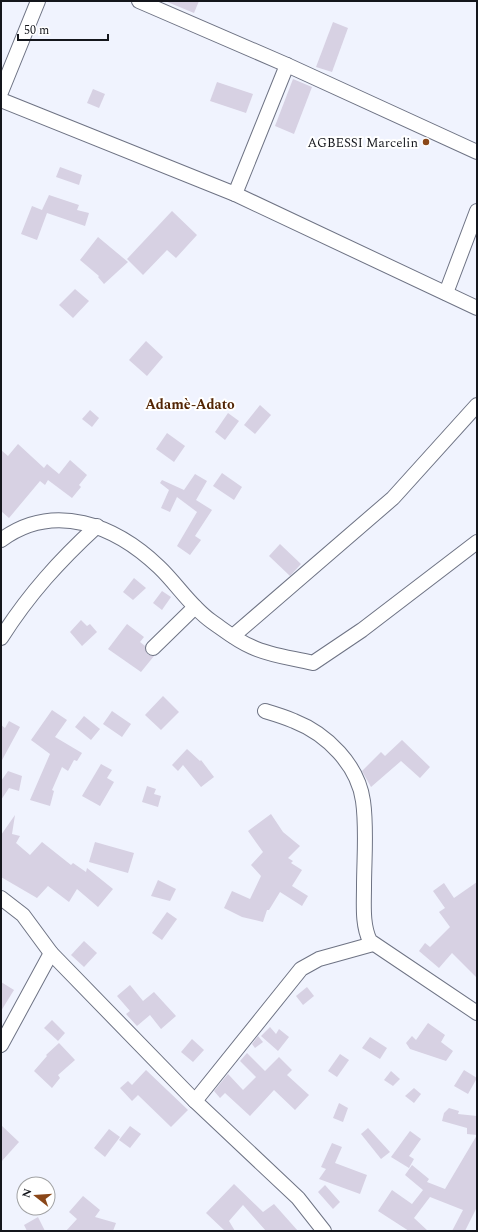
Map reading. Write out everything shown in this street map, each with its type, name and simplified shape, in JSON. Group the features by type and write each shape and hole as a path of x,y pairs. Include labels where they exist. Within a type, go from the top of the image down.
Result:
{"street":[{"path":"1,92 38,1"},
{"path":"141,1 287,65 477,152"},
{"path":"235,194 287,65"},
{"path":"1,100 235,194 477,308"},
{"path":"446,293 477,211"},
{"path":"233,636 393,498 477,405"},
{"path":"1,540 15,529 40,522 66,519 97,526 130,544 158,566 194,607 233,636 251,647 268,654 313,663 362,630 477,542"},
{"path":"1,638 41,581 61,559 97,526"},
{"path":"153,648 194,607"},
{"path":"265,711 295,721 322,736 343,756 355,777 363,800 364,911 367,936 373,944 477,1013"},
{"path":"1,898 23,915 51,953 195,1101 298,1198 324,1231"},
{"path":"195,1101 301,969 319,959 373,944"},
{"path":"3,1038 51,953"}],"building":[{"path":"165,1 199,1 194,13"},
{"path":"333,22 348,28 332,72 316,67"},
{"path":"293,79 312,87 294,134 275,126"},
{"path":"217,82 253,94 246,113 210,101"},
{"path":"93,89 105,94 99,108 87,103"},
{"path":"60,167 82,175 79,185 56,177"},
{"path":"49,195 79,205 77,210 89,213 85,226 47,213 37,240 21,234 32,206 42,210"},
{"path":"172,211 197,235 176,258 167,250 143,275 127,259"},
{"path":"98,237 128,262 104,284 98,277 99,276 80,260"},
{"path":"75,289 89,301 73,318 59,305"},
{"path":"146,341 163,357 147,376 129,360"},
{"path":"260,405 271,415 255,434 244,425"},
{"path":"90,410 99,418 92,427 82,419"},
{"path":"228,413 239,421 225,440 215,432"},
{"path":"167,433 185,446 174,462 156,449"},
{"path":"18,444 44,468 47,464 59,474 70,460 87,475 79,485 81,487 72,498 48,480 45,485 40,481 9,518 1,511 1,450 8,456"},
{"path":"222,473 242,487 234,500 213,486"},
{"path":"195,474 207,481 196,500 212,510 195,536 201,540 190,555 177,546 197,512 177,497 170,512 161,508 169,490 160,483 162,480 184,490"},
{"path":"280,544 301,564 290,576 269,556"},
{"path":"134,578 146,588 133,600 123,592"},
{"path":"162,591 171,597 162,610 153,603"},
{"path":"81,620 87,626 90,624 97,632 82,646 70,632"},
{"path":"127,624 144,637 140,642 145,646 147,654 154,656 141,672 108,649"},
{"path":"163,696 179,712 161,730 145,715"},
{"path":"52,710 67,720 55,737 82,753 77,761 74,760 68,771 62,767 52,790 54,791 50,806 30,800 50,754 31,740"},
{"path":"112,711 131,724 122,737 103,724"},
{"path":"84,716 100,729 91,740 75,727"},
{"path":"9,721 20,727 1,762 1,725 5,728"},
{"path":"402,740 430,767 420,778 401,761 371,787 362,771 381,752 385,756"},
{"path":"187,749 200,761 201,760 214,777 201,787 183,765 178,771 172,765"},
{"path":"101,764 112,770 107,778 114,782 100,806 82,796"},
{"path":"8,771 22,776 19,791 9,788 1,800 1,781"},
{"path":"147,786 156,789 154,794 161,796 158,807 142,802"},
{"path":"271,814 283,832 300,846 288,858 293,861 291,863 302,870 292,886 308,896 302,906 280,892 269,910 267,910 263,922 242,917 224,908 232,891 250,899 261,876 251,865 263,852 248,831"},
{"path":"15,815 12,834 20,836 16,843 30,855 42,842 71,865 73,863 86,872 87,868 113,889 98,907 77,889 69,902 48,886 37,898 1,877 1,835"},
{"path":"95,842 134,853 128,873 89,862"},
{"path":"158,880 176,889 170,901 151,896"},
{"path":"477,882 477,978 452,953 439,968 419,951 425,943 430,947 450,927 439,912 445,908 433,891 444,883 454,898"},
{"path":"167,912 177,919 162,940 152,933"},
{"path":"84,941 97,953 84,967 71,955"},
{"path":"1,982 14,990 1,1011"},
{"path":"130,985 143,1001 154,992 176,1016 161,1029 150,1015 137,1026 126,1014 130,1011 117,996"},
{"path":"307,987 314,996 303,1005 296,996"},
{"path":"52,1020 65,1033 58,1041 44,1028"},
{"path":"428,1023 445,1035 441,1042 453,1051 446,1061 410,1049 406,1043 412,1036 416,1040"},
{"path":"270,1027 276,1034 279,1029 289,1037 278,1051 261,1036"},
{"path":"258,1036 263,1042 255,1048 252,1044"},
{"path":"370,1037 387,1048 380,1059 362,1048"},
{"path":"192,1039 204,1050 193,1062 181,1052"},
{"path":"59,1043 75,1060 58,1075 60,1078 52,1088 34,1071 47,1056 46,1055"},
{"path":"247,1053 265,1071 279,1057 292,1070 287,1075 309,1095 295,1110 274,1090 250,1116 225,1093 220,1098 214,1091 228,1074 243,1090 256,1077 240,1061"},
{"path":"340,1054 349,1060 337,1077 328,1071"},
{"path":"146,1070 188,1110 171,1127 138,1095 132,1101 120,1088 128,1081 132,1085"},
{"path":"464,1070 477,1078 468,1094 454,1086"},
{"path":"391,1071 400,1079 393,1086 384,1080"},
{"path":"414,1088 421,1094 414,1103 405,1096"},
{"path":"339,1103 348,1108 343,1122 333,1118"},
{"path":"449,1108 459,1111 458,1114 477,1116 477,1135 467,1134 467,1128 442,1121 444,1113"},
{"path":"1,1125 19,1142 1,1162"},
{"path":"130,1126 141,1134 130,1148 119,1140"},
{"path":"368,1128 390,1152 381,1159 361,1134"},
{"path":"109,1129 120,1137 105,1157 94,1148"},
{"path":"410,1131 421,1139 409,1156 414,1159 409,1168 391,1157"},
{"path":"477,1135 477,1207 465,1231 452,1231 463,1210 430,1197 414,1218 428,1231 409,1231 378,1211 392,1190 412,1204 423,1190 405,1175 412,1165 429,1179 427,1182 445,1189"},
{"path":"332,1143 342,1147 335,1163 367,1175 360,1194 319,1179 326,1169 321,1167"},
{"path":"234,1184 263,1212 274,1204 298,1231 266,1231 243,1205 229,1221 235,1231 225,1231 206,1213"},
{"path":"325,1185 340,1202 333,1209 318,1192"},
{"path":"83,1196 100,1210 95,1217 116,1223 113,1231 66,1231 77,1219 69,1212"},
{"path":"38,1217 45,1231 27,1231 24,1225"}],"place":[{"name":"AGBESSI Marcelin","path":"426,142"}],"district":[{"name":"Adamè-Adato","path":"190,404"}]}
